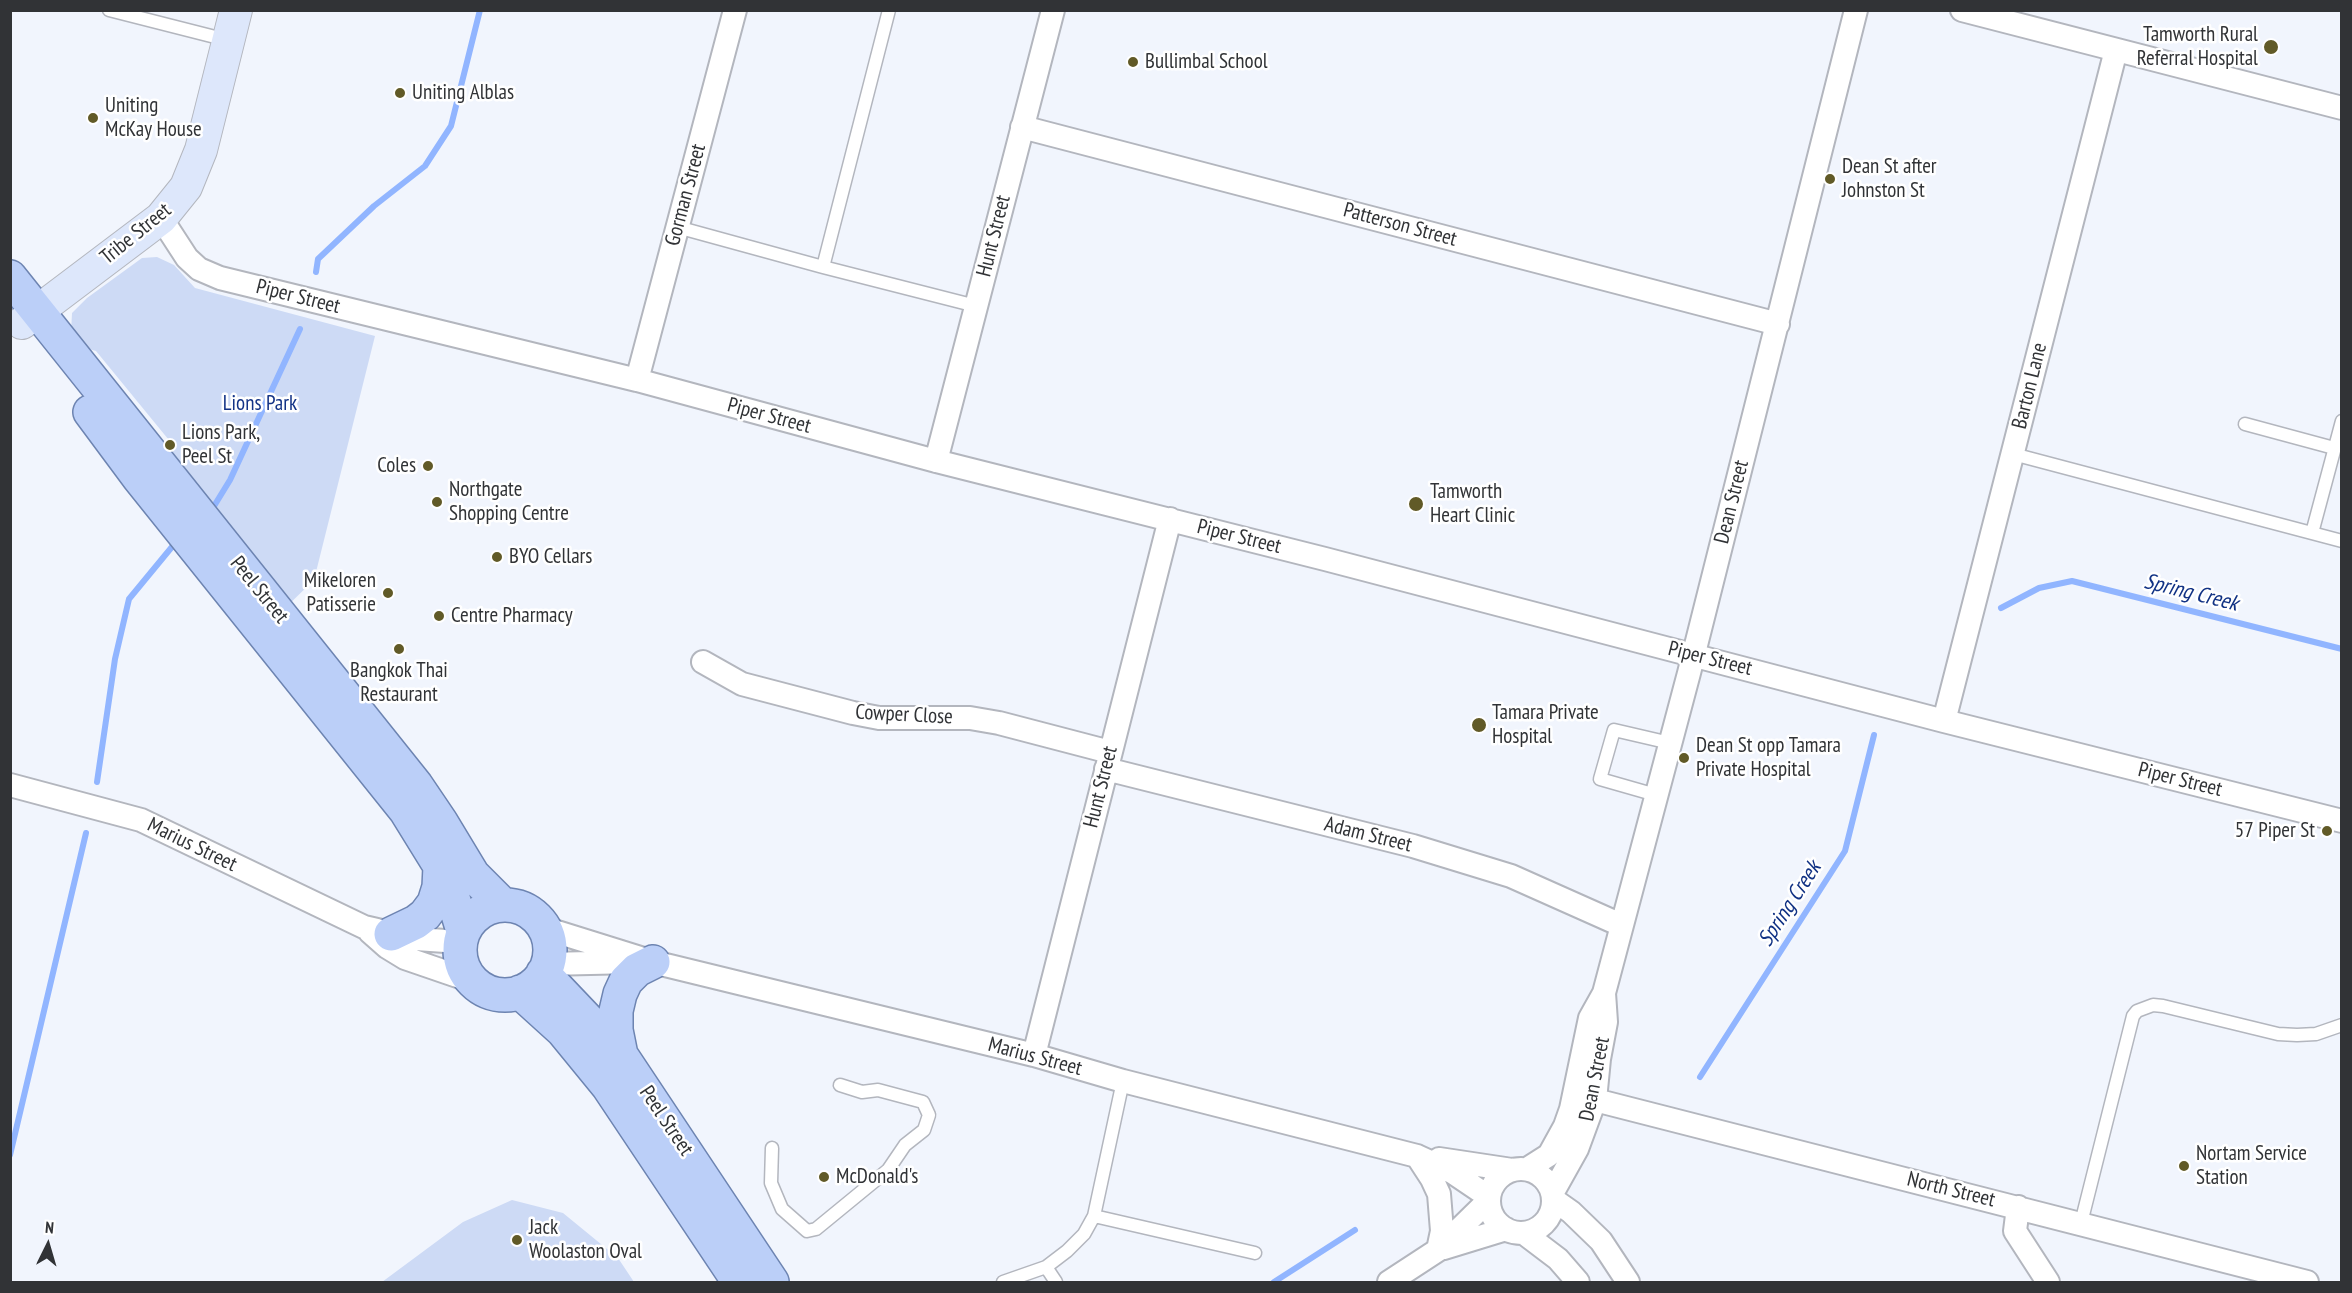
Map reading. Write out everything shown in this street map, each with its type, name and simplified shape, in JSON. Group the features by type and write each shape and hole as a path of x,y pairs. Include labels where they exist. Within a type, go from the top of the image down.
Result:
{"main road":[{"name":"Peel Street","path":"10,277 24,314 139,478 406,811 441,866 450,888 462,937"},
{"name":"Peel Street","path":"24,314 72,355 416,785 473,875 503,905"},
{"path":"377,931 416,922 425,915 434,903 439,887 441,866"},
{"path":"503,905 522,909 538,920 544,928 549,945 537,976 510,994 490,992 472,981 464,970 460,956 462,937 478,913 490,907 503,905"},
{"path":"621,1056 616,1030 616,1011 620,994 626,981 637,970 653,962"},
{"name":"Peel Street","path":"537,976 621,1056 772,1282"},
{"name":"Peel Street","path":"537,976 542,1010 563,1031 608,1086 739,1282"}],"street":[{"name":"Tribe Street","path":"24,314 108,258 161,219 186,187 195,169 236,10"},
{"name":"Gorman Street","path":"637,380 735,10"},
{"name":"Hunt Street","path":"936,461 1053,10"},
{"name":"Dean Street","path":"1519,1169 1549,1155 1565,1126 1571,1109 1590,1018 1604,993 1670,743 1856,10"},
{"path":"1962,10 2342,108"},
{"name":"Barton Lane","path":"1944,721 2116,50"},
{"name":"Patterson Street","path":"1022,127 1778,324"},
{"name":"Piper Street","path":"161,219 193,263 199,269 220,278 637,380 936,461 1170,519 1944,721 2342,821"},
{"path":"72,355 64,339 62,326 64,314 68,304 108,258"},
{"name":"Hunt Street","path":"1034,1055 1170,519"},
{"name":"Cowper Close","path":"703,662 742,684 853,713 879,718 970,718 999,723 1108,761"},
{"name":"Adam Street","path":"1108,761 1413,846 1511,876 1621,925"},
{"name":"Marius Street","path":"10,785 141,820 377,931 436,941 462,937"},
{"name":"Marius Street","path":"544,928 653,962 1034,1055 1123,1081 1417,1156 1519,1169"},
{"name":"Marius Street","path":"377,931 387,947 405,958 472,981"},
{"name":"Marius Street","path":"537,976 653,962"},
{"name":"Dean Street","path":"1553,1196 1577,1149 1595,1100 1606,1022 1604,993"},
{"name":"North Street","path":"1595,1100 2307,1282"},
{"path":"1417,1156 1439,1194 1442,1231 1438,1250"},
{"name":"Marius Street","path":"1417,1156 1452,1172 1489,1198"},
{"path":"1389,1282 1438,1250 1489,1198 1497,1180 1519,1169 1543,1177 1553,1196 1601,1242 1628,1282"},
{"path":"1438,1250 1543,1226 1553,1210 1553,1196"},
{"path":"1489,1198 1493,1217 1558,1259 1578,1282"},
{"path":"2018,1207 2015,1231 2048,1282"}],"lane":[{"path":"109,10 229,41"},
{"path":"822,267 890,10"},
{"path":"677,227 976,306"},
{"path":"2312,534 2342,422"},
{"path":"2245,424 2334,448"},
{"path":"2013,454 2342,541"},
{"path":"1656,795 1600,779 1614,730 1670,743"},
{"path":"2081,1223 2133,1016 2137,1011 2152,1005 2163,1006 2278,1034 2316,1034 2342,1025"},
{"path":"1003,1282 1046,1267 1084,1234 1094,1216 1123,1081"},
{"path":"772,1148 771,1183 782,1209 807,1231 816,1229 888,1170 905,1145 924,1130 930,1115 923,1102 878,1090 862,1092 840,1084"},
{"path":"1094,1216 1254,1253"},
{"path":"1046,1267 1056,1282"}],"green space":[{"name":"Lions Park","path":"157,257 174,265 195,288 375,336 314,580 281,612 172,466 173,445 96,351 79,346 71,333 72,313 87,298 142,258"},
{"name":"Jack Woolaston Oval","path":"512,1200 563,1213 618,1258 634,1282 382,1282 463,1222"}],"waterway":[{"path":"316,272 318,259 374,206 425,166 451,126 480,10"},
{"path":"211,511 230,480 300,329"},
{"path":"97,782 115,659 129,599 176,542"},
{"name":"Spring Creek","path":"2001,608 2039,588 2072,581 2342,649"},
{"name":"Spring Creek","path":"1700,1077 1845,851 1874,735"},
{"path":"10,1155 86,833"},
{"name":"Spring Creek","path":"1274,1282 1355,1230"}],"place":[{"name":"Tamworth Rural Referral Hospital","path":"2271,47"},
{"name":"Bullimbal School","path":"1133,62"},
{"name":"Uniting Alblas","path":"400,93"},
{"name":"Uniting McKay House","path":"93,118"},
{"name":"Dean St after Johnston St","path":"1830,179"},
{"name":"Lions Park, Peel St","path":"170,445"},
{"name":"Coles","path":"428,466"},
{"name":"Northgate Shopping Centre","path":"437,502"},
{"name":"Tamworth Heart Clinic","path":"1416,504"},
{"name":"BYO Cellars","path":"497,557"},
{"name":"Mikeloren Patisserie","path":"388,593"},
{"name":"Centre Pharmacy","path":"439,616"},
{"name":"Bangkok Thai Restaurant","path":"399,649"},
{"name":"Tamara Private Hospital","path":"1479,725"},
{"name":"Dean St opp Tamara Private Hospital","path":"1684,758"},
{"name":"57 Piper St","path":"2327,831"},
{"name":"Nortam Service Station","path":"2184,1166"},
{"name":"McDonald's","path":"824,1177"},
{"name":"Jack Woolaston Oval","path":"517,1240"}]}
